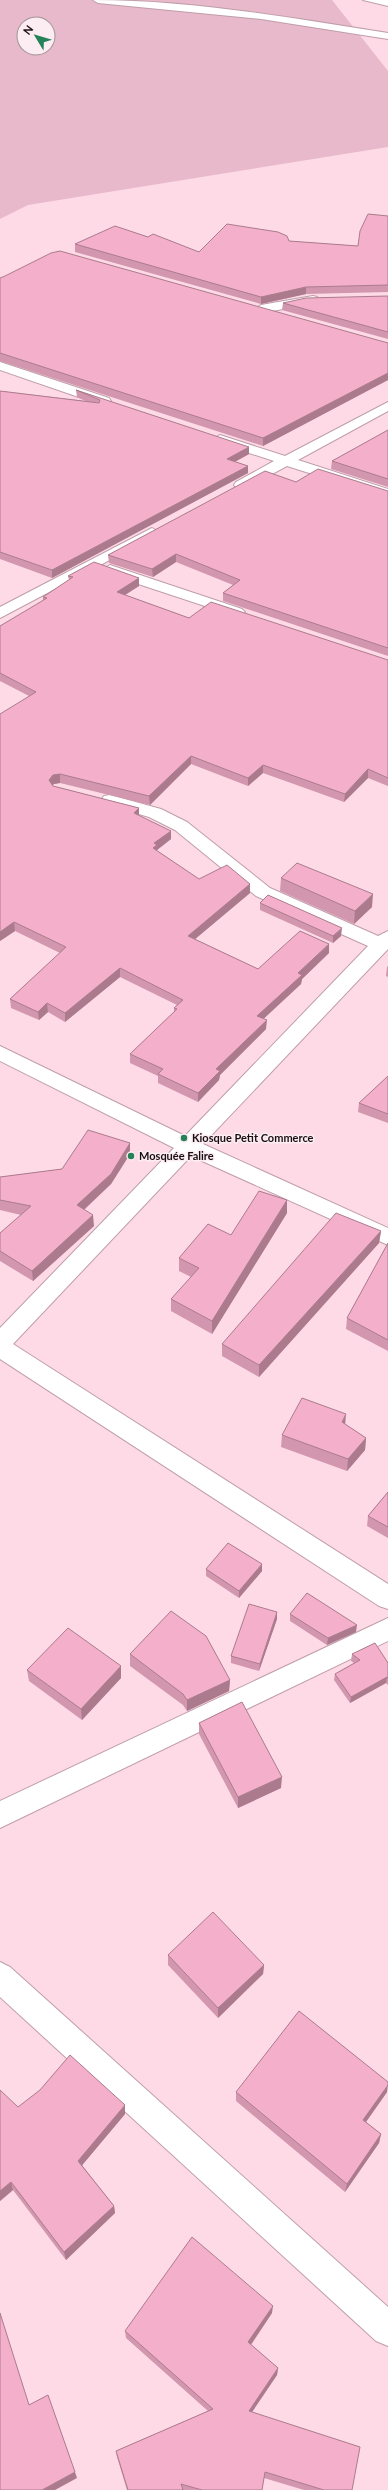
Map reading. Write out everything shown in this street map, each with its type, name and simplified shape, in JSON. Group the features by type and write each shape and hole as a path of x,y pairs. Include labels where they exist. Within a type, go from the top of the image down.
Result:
{"street":[{"path":"98,0 261,16 388,36"},
{"path":"368,0 388,3"},
{"path":"261,309 306,300 329,300"},
{"path":"245,304 291,317"},
{"path":"0,366 114,404"},
{"path":"232,490 388,406"},
{"path":"204,434 388,494"},
{"path":"0,613 91,563 161,527"},
{"path":"91,563 254,618"},
{"path":"0,1343 384,941 263,892 181,826 168,819 155,813 90,796"},
{"path":"0,1053 188,1146 388,1237"},
{"path":"0,1347 388,1598"},
{"path":"0,1815 388,1629"},
{"path":"0,1978 388,2329"}],"shaded area":[{"path":"0,0 332,0 388,71 388,147 28,205 0,219"}],"building":[{"path":"368,214 388,216 388,285 306,287 261,297 75,244 115,226 148,237 153,234 199,252 227,224 278,232 287,236 289,241 358,246 360,231"},
{"path":"60,251 388,343 388,373 263,438 0,353 0,278 51,253"},
{"path":"388,296 388,332 283,303 306,298"},
{"path":"76,390 249,447 227,459 248,466 52,570 0,552 0,391 99,403 100,400"},
{"path":"388,430 388,479 332,461"},
{"path":"318,469 388,491 388,648 223,593 240,580 176,554 152,569 108,555 265,471 296,482"},
{"path":"94,562 139,578 117,592 189,618 211,602 388,660 388,778 368,769 345,794 263,765 248,778 191,756 149,796 60,774 53,775 49,780 53,786 139,808 134,813 171,831 154,843 157,845 153,848 199,879 227,865 250,884 188,936 258,969 300,931 329,944 298,973 302,975 257,1016 267,1020 216,1069 220,1071 198,1093 158,1074 163,1069 130,1054 177,1009 174,1008 183,1000 120,968 65,1013 47,1003 38,1012 10,999 66,947 14,922 0,932 0,714 36,692 0,673 0,626 47,598 43,597 73,577 68,576"},
{"path":"297,863 373,894 355,911 281,878"},
{"path":"268,895 342,928 333,936 260,903"},
{"path":"388,1076 388,1114 359,1103"},
{"path":"88,1130 130,1143 111,1174 77,1205 93,1215 32,1271 0,1251 0,1233 31,1206 0,1200 0,1177 62,1169"},
{"path":"259,1191 287,1200 212,1321 171,1299 199,1268 179,1258 208,1224 231,1235"},
{"path":"336,1213 381,1231 259,1365 222,1344"},
{"path":"388,1243 388,1340 347,1318"},
{"path":"302,1398 346,1414 342,1422 366,1438 348,1459 282,1435"},
{"path":"388,1492 388,1527 368,1516"},
{"path":"228,1543 262,1564 239,1591 206,1569"},
{"path":"307,1593 357,1625 328,1638 290,1614"},
{"path":"249,1604 277,1612 260,1664 231,1656"},
{"path":"171,1611 206,1636 230,1680 187,1700 183,1694 130,1654"},
{"path":"68,1628 121,1666 81,1709 27,1670"},
{"path":"375,1643 388,1663 388,1678 387,1677 351,1697 335,1674 360,1660 352,1654"},
{"path":"242,1702 282,1777 238,1797 199,1723"},
{"path":"213,1912 264,1965 218,2008 168,1955"},
{"path":"299,2011 388,2082 388,2085 363,2120 381,2134 347,2184 236,2092"},
{"path":"70,2055 125,2105 78,2161 114,2206 64,2252 11,2182 0,2191 0,2090 18,2107 40,2090"},
{"path":"192,2237 273,2306 248,2342 278,2368 249,2411 360,2447 352,2490 324,2490 265,2472 262,2490 202,2490 181,2484 183,2490 128,2490 116,2451 213,2409 125,2331"},
{"path":"0,2313 29,2405 48,2395 75,2472 42,2490 0,2490"}],"place":[{"name":"Kiosque Petit Commerce","path":"184,1138"},
{"name":"Mosquée Falire","path":"131,1156"}]}
